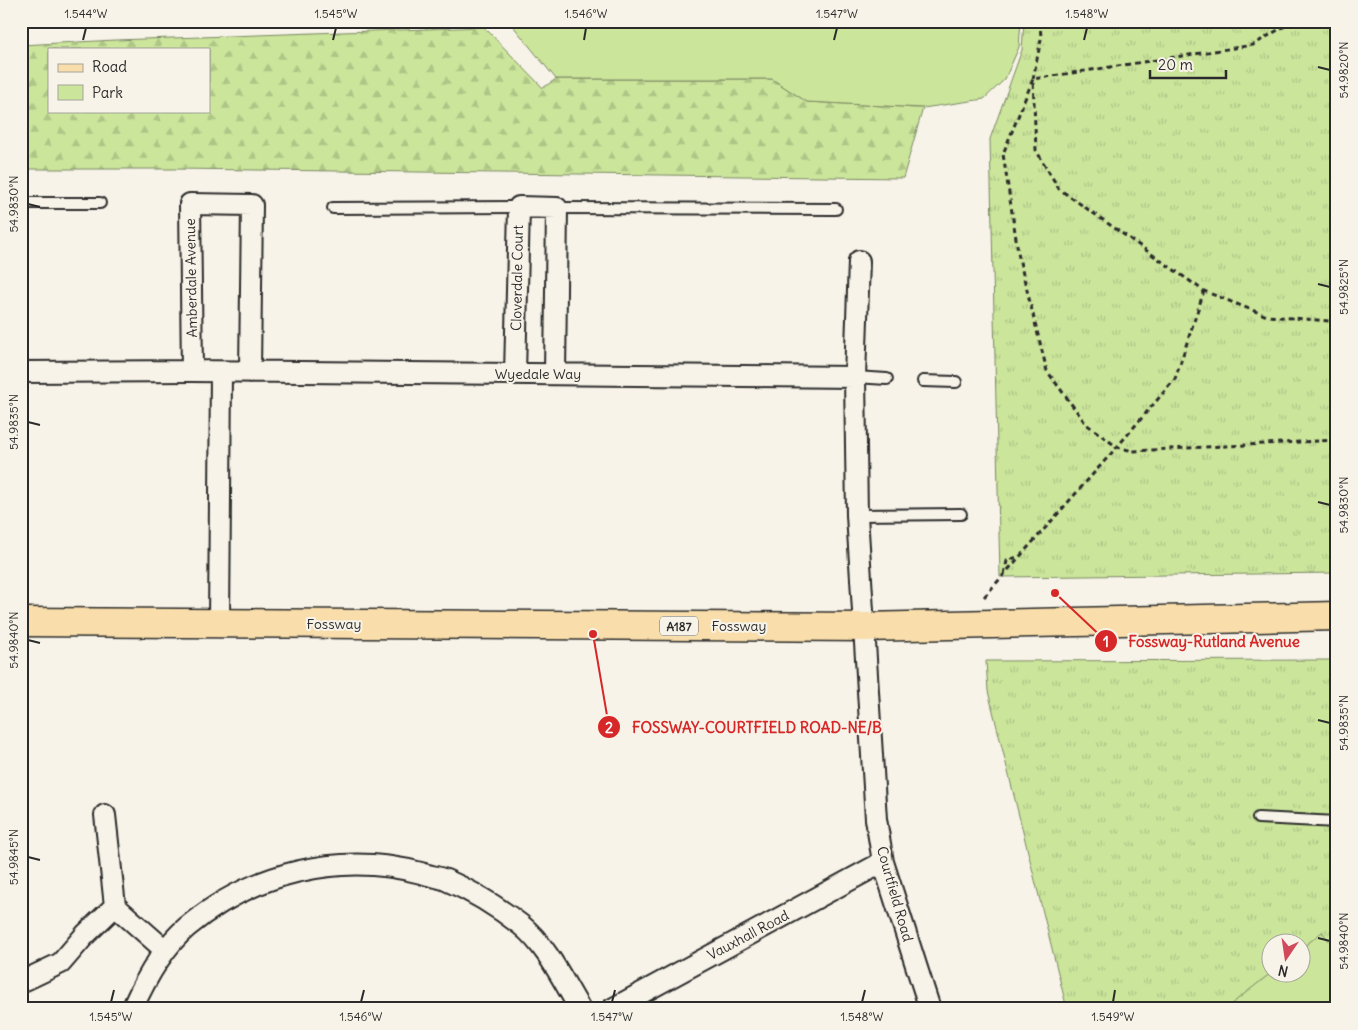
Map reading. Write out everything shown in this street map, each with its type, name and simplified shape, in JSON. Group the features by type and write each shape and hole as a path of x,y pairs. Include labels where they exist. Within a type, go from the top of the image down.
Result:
{"main road":[{"name":"Fossway","path":"21,622 865,627 1337,616"}],"street":[{"name":"Amberdale Avenue","path":"192,371 190,204 243,204 252,205 250,372"},
{"name":"Cloverdale Court","path":"516,374 519,207 557,208"},
{"path":"555,374 557,208"},
{"path":"859,261 855,377 857,515 865,627"},
{"name":"Wyedale Way","path":"21,372 192,371 855,377"},
{"path":"219,623 221,372"},
{"name":"Courtfield Road","path":"865,627 876,819 883,862 930,1009"},
{"path":"105,815 115,906 166,950"},
{"name":"Vauxhall Road","path":"612,1009 883,862"},
{"path":"132,1009 143,986 166,950 186,928 219,904 269,879 311,868 356,864 398,867 446,880 483,900 522,926 544,951 580,1009"},
{"path":"21,982 61,963 85,935 115,906"}],"lane":[{"path":"21,203 100,203"},
{"path":"333,208 519,207"},
{"path":"557,208 836,209"},
{"path":"855,377 887,379"},
{"path":"923,380 956,382"},
{"path":"857,515 962,514"},
{"path":"1258,818 1337,822"}],"path":[{"path":"1040,21 1041,38 1033,79 1002,154 1019,258 1047,371 1086,424 1117,447 1133,451 1337,440"},
{"path":"1033,79 1253,45 1292,21"},
{"path":"1033,79 1036,150 1059,189 1204,291 1267,316 1337,320"},
{"path":"962,624 1175,378 1204,291"}],"green space":[{"path":"509,21 1021,21 1019,47 1005,79 984,99 923,108 807,102 772,79 556,79"},
{"path":"1024,21 1337,21 1337,573 1000,577 990,139 1022,50"},
{"path":"484,27 543,88 556,79 772,79 807,102 923,108 903,178 175,169 21,169 21,45"},
{"path":"1337,660 1337,1009 1067,1009 988,691 986,661"},
{"path":"1322,932 1337,951 1337,1009 1225,1009 1260,982 1310,982 1310,942"}],"place":[{"name":"Fossway-Rutland Avenue","path":"1055,593"},
{"name":"FOSSWAY-COURTFIELD ROAD-NE/B","path":"593,634"}]}
